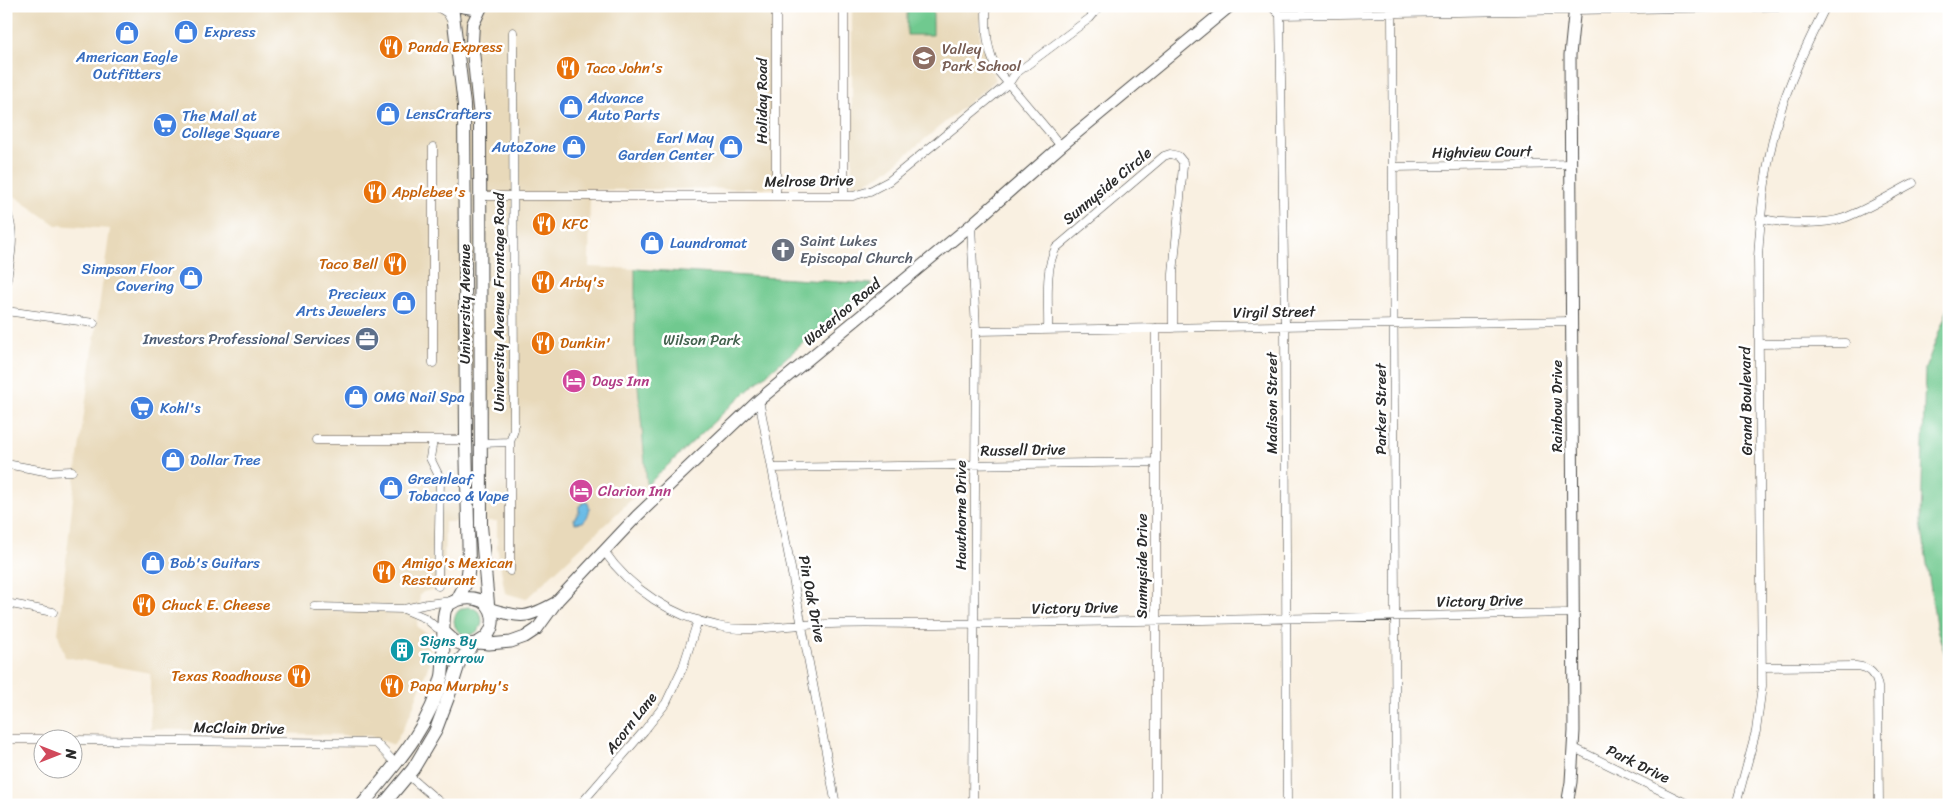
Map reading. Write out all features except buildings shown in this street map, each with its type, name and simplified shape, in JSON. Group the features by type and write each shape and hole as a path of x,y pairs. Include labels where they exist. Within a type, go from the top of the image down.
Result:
{"main road":[{"name":"University Avenue","path":"452,6 464,105 466,440 469,565 467,581 455,600"},
{"path":"461,6 473,8 482,6"},
{"name":"University Avenue","path":"482,6 472,31 480,117 480,506 489,607"},
{"name":"Waterloo Road","path":"476,644 511,642 525,637 537,629 558,600 637,516 759,400 971,225 1061,146 1230,6"},
{"name":"Rainbow Drive","path":"1567,805 1574,748 1570,55 1574,9"},
{"path":"464,126 471,153 472,185 481,196"},
{"path":"466,440 472,450 472,482 480,506"},
{"path":"362,805 397,765 431,707 442,677 445,610 455,600 473,599 489,607 492,624 491,631 486,638 476,644 460,660 450,695 435,732 408,775 383,805"},
{"name":"Waterloo Road","path":"489,607 525,617 558,600"},
{"path":"444,631 454,642 476,644"}],"street":[{"path":"436,6 447,13 453,22"},
{"name":"Holiday Road","path":"776,6 776,196"},
{"path":"844,6 844,196"},
{"path":"986,6 986,33 989,53 998,71 1061,146"},
{"name":"Melrose Drive","path":"481,196 854,196 870,191 889,180 1009,82 1015,74 1090,18 1100,6"},
{"path":"1270,6 1280,15 1801,6"},
{"name":"Grand Boulevard","path":"1736,805 1756,731 1760,708 1762,667 1758,256 1760,218 1766,174 1777,123 1797,68 1826,6"},
{"name":"Parker Street","path":"1392,14 1396,805"},
{"name":"Madison Street","path":"1280,15 1285,326 1287,805"},
{"name":"University Avenue Frontage Road","path":"510,571 510,442 514,430 512,32"},
{"path":"433,147 433,363"},
{"name":"Sunnyside Circle","path":"1048,330 1050,266 1052,254 1056,248 1164,156 1170,154 1178,156 1183,166 1173,274 1173,328"},
{"name":"Highview Court","path":"1393,167 1571,164"},
{"path":"1760,218 1786,222 1843,218 1913,183"},
{"path":"6,210 12,227 6,284"},
{"name":"Hawthorne Drive","path":"971,225 976,331 973,805"},
{"path":"6,310 94,323"},
{"name":"Virgil Street","path":"976,331 1572,322"},
{"name":"Sunnyside Drive","path":"1156,328 1156,805"},
{"path":"1759,344 1846,343"},
{"name":"Pin Oak Drive","path":"759,400 836,805"},
{"path":"316,440 466,440"},
{"path":"433,440 430,458 440,478 438,586"},
{"path":"481,443 510,442"},
{"name":"Russell Drive","path":"772,468 1156,462"},
{"path":"6,464 50,472 72,471"},
{"name":"Victory Drive","path":"604,551 611,561 644,593 670,609 716,626 746,630 803,625 974,624 1573,613"},
{"path":"316,607 404,609 455,600"},
{"path":"6,603 53,612"},
{"path":"404,609 425,618 444,631"},
{"name":"Acorn Lane","path":"580,805 666,703 682,667 698,620"},
{"path":"1762,667 1863,666 1874,674 1878,687 1879,805"},
{"path":"6,739 32,740"},
{"name":"McClain Drive","path":"82,740 376,743 397,765"},
{"name":"Park Drive","path":"1574,748 1690,805"},
{"path":"408,775 443,805"}],"shaded area":[{"path":"6,6 776,6 776,188 590,190 589,267 635,269 635,352 647,485 526,599 505,593 497,546 497,521 445,522 444,587 423,592 420,595 417,627 426,633 430,644 429,664 410,715 394,745 370,736 150,729 150,673 65,657 58,634 76,471 110,229 56,225 6,190"},
{"path":"852,6 980,6 980,40 996,80 884,173 863,184 852,185"}],"green space":[{"path":"907,6 933,6 933,35 907,35"},
{"name":"Wilson Park","path":"635,269 872,284 739,398 647,485 635,352"},
{"path":"1949,306 1949,667 1936,626 1921,522 1925,369"},
{"path":"468,607 478,611 482,621 478,631 468,635 458,631 454,621 458,611"}],"water":[{"path":"585,502 589,506 588,515 583,522 575,523 574,519 579,512 579,506"}],"place":[{"name":"Express","path":"186,32"},
{"name":"American Eagle Outfitters","path":"127,33"},
{"name":"Panda Express","path":"391,47"},
{"name":"Valley Park School","path":"924,58"},
{"name":"Taco John's","path":"568,68"},
{"name":"Advance Auto Parts","path":"571,107"},
{"name":"LensCrafters","path":"388,114"},
{"name":"The Mall at College Square","path":"165,125"},
{"name":"AutoZone","path":"574,147"},
{"name":"Earl May Garden Center","path":"731,147"},
{"name":"Applebee's","path":"375,192"},
{"name":"KFC","path":"544,224"},
{"name":"Laundromat","path":"652,243"},
{"name":"Saint Lukes Episcopal Church","path":"783,250"},
{"name":"Taco Bell","path":"395,264"},
{"name":"Simpson Floor Covering","path":"191,278"},
{"name":"Arby's","path":"543,282"},
{"name":"Precieux Arts Jewelers","path":"404,303"},
{"name":"Investors Professional Services","path":"367,339"},
{"name":"Dunkin'","path":"543,343"},
{"name":"Days Inn","path":"574,381"},
{"name":"OMG Nail Spa","path":"356,397"},
{"name":"Kohl's","path":"142,408"},
{"name":"Dollar Tree","path":"173,460"},
{"name":"Greenleaf Tobacco & Vape","path":"391,488"},
{"name":"Clarion Inn","path":"581,491"},
{"name":"Bob's Guitars","path":"153,563"},
{"name":"Amigo's Mexican Restaurant","path":"384,572"},
{"name":"Chuck E. Cheese","path":"144,605"},
{"name":"Signs By Tomorrow","path":"402,650"},
{"name":"Texas Roadhouse","path":"299,676"},
{"name":"Papa Murphy's","path":"392,686"}]}
